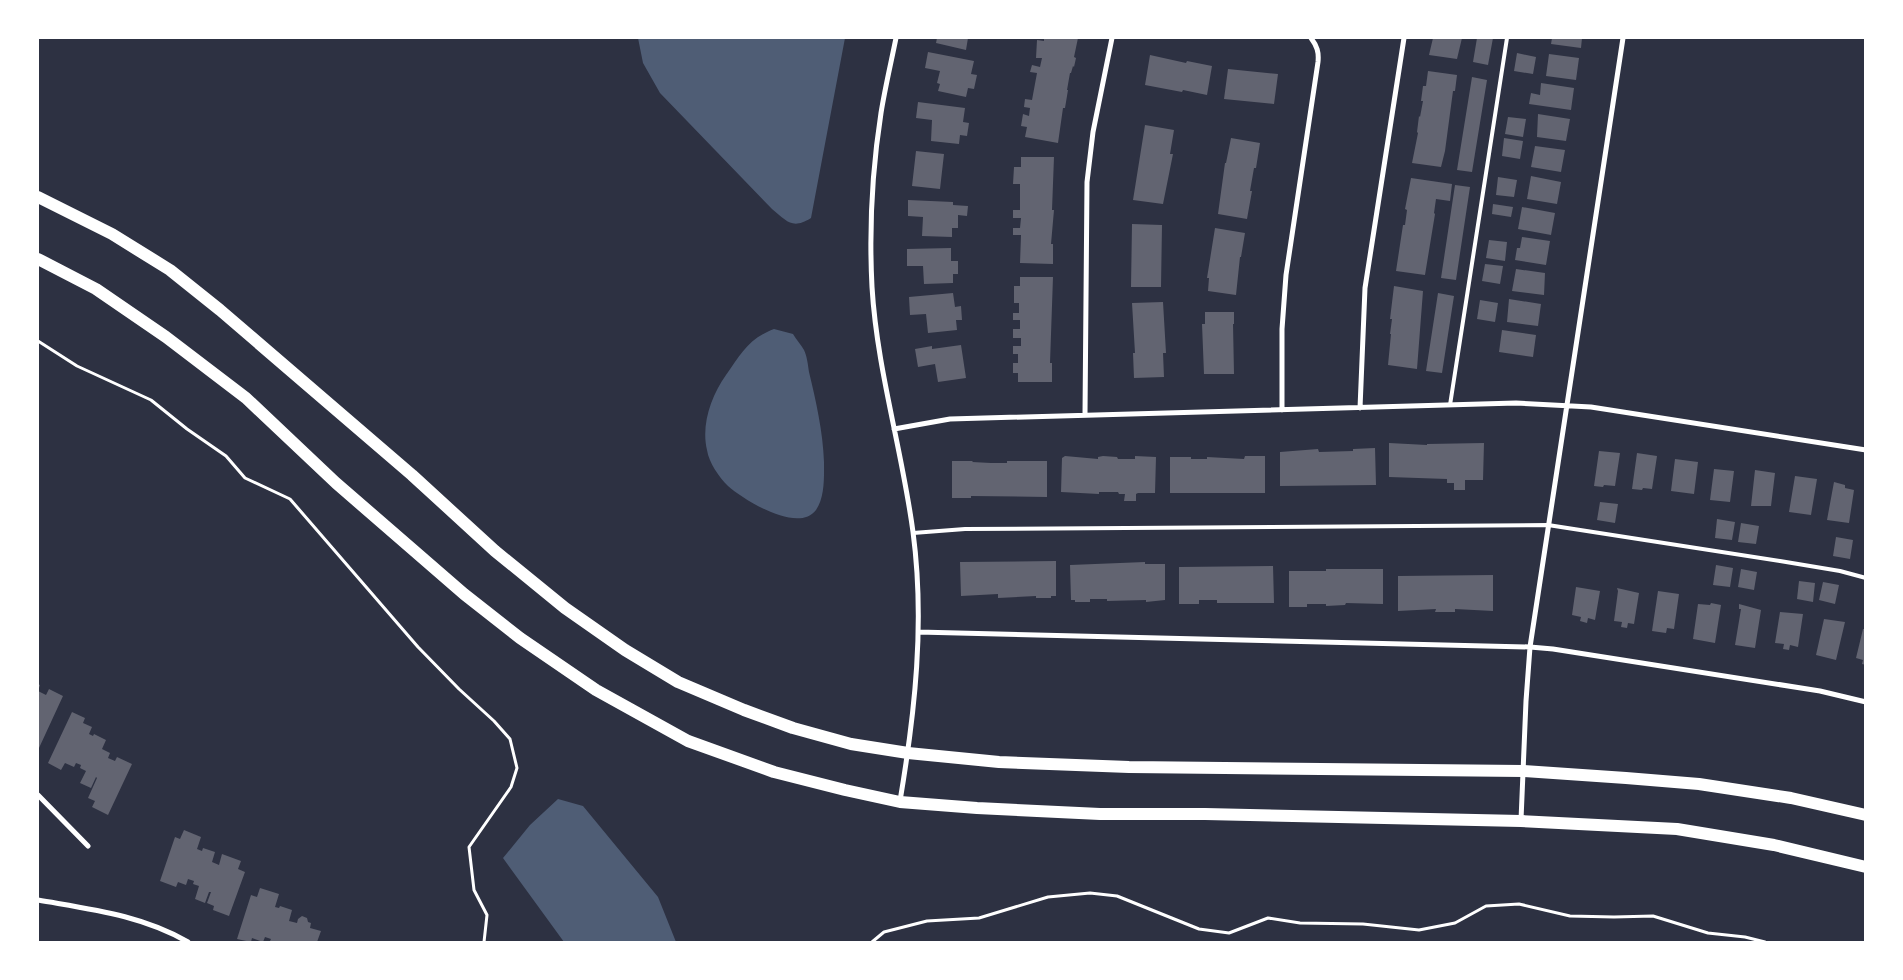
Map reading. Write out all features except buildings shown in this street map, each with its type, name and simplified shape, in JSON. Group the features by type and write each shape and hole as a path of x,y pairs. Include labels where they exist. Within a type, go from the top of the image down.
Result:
{"main road":[{"path":"38,196 112,234 170,270 220,310 405,469 495,551 566,608 625,650 678,682 793,728 851,744 908,753 999,762 1129,767 1523,771 1699,784 1791,798 1866,815"},
{"path":"38,259 96,289 166,337 239,393 336,482 464,594 520,638 596,690 688,741 774,772 900,802 977,808 1100,814 1205,814 1521,821 1677,829 1774,844 1866,866"}],"street":[{"path":"896,38 880,122 873,177 871,222 872,288 877,343 907,490 917,572 916,694 900,802"},
{"path":"1085,415 1087,182 1093,132 1112,38"},
{"path":"1282,410 1282,329 1286,275 1319,53 1316,44 1311,38"},
{"path":"1360,408 1365,288 1404,38"},
{"path":"1521,821 1530,647 1623,38"},
{"path":"894,429 950,419 1516,403 1567,404 1866,450"},
{"path":"918,632 1530,647 1820,691 1866,702"},
{"path":"38,795 88,846"},
{"path":"38,900 134,919 156,926 188,942"}],"lane":[{"path":"1450,405 1507,38"},
{"path":"913,533 964,529 1548,525 1780,561 1840,571 1866,578"}],"path":[{"path":"38,341 77,366 151,400 187,429 226,456 244,478 290,500 418,647 510,739 517,768 511,787 470,847 474,890 486,915 484,942"},
{"path":"872,942 884,932 927,921 978,918 1048,897 1090,893 1118,896 1199,929 1230,933 1268,918 1300,923 1363,924 1419,930 1455,922 1486,906 1519,904 1570,916 1614,918 1653,916 1708,933 1745,937 1765,942"}],"water":[{"path":"638,38 845,38 811,218 794,224 772,209 660,93 643,63"},
{"path":"774,329 793,334 804,350 817,405 822,439 824,474 821,499 816,510 808,516 797,518 784,517 758,506 728,486 712,465 705,440 706,421 712,401 721,383 751,342"},
{"path":"558,799 583,806 658,897 676,942 564,942 503,858 530,825"}]}
